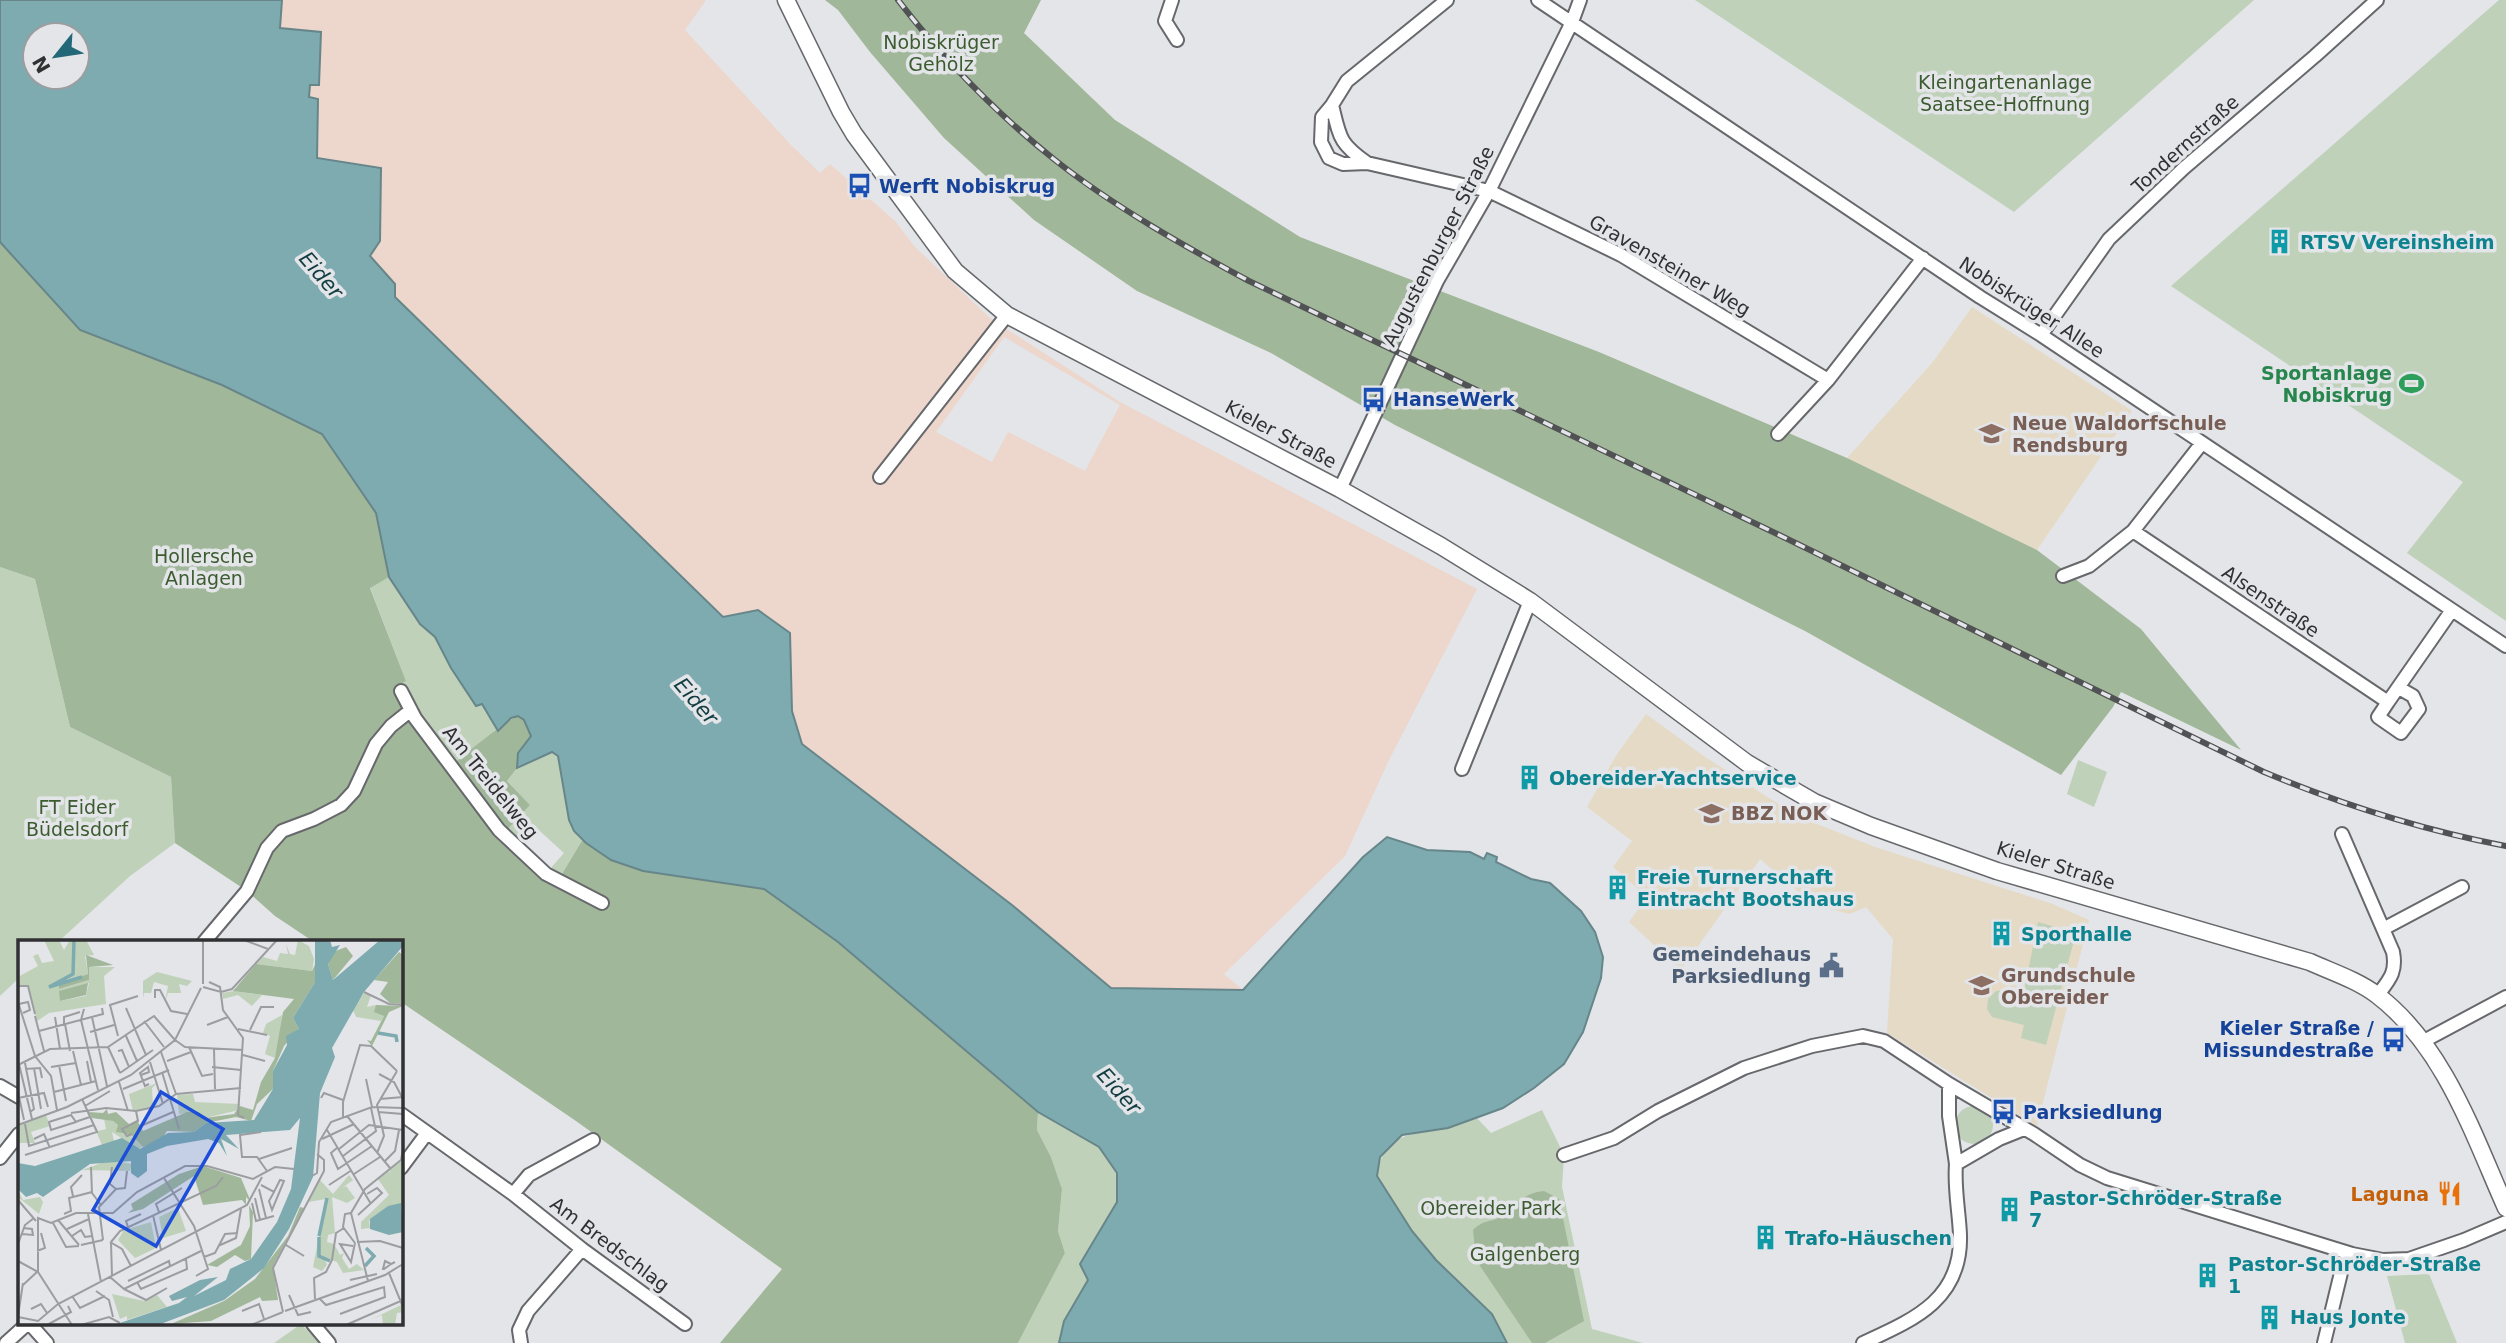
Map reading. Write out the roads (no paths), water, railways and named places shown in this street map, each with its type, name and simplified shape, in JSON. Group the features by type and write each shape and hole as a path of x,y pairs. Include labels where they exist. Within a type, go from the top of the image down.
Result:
{"main road":[{"name":"Kieler Straße","path":"786,0 854,134 955,271 1007,315 1340,489 1441,545 1530,601 1747,763 1814,802 1871,826 1997,871 2310,962 2358,984 2401,1017 2444,1073 2506,1208"}],"street":[{"path":"1172,0 1165,21 1177,40"},
{"path":"1367,163 1349,150 1340,139 1332,105 1347,81 1447,0"},
{"name":"Nobiskrüger Allee","path":"1538,0 2506,646"},
{"name":"Augustenburger Straße","path":"1340,489 1437,281 1489,191 1573,22 1580,0"},
{"name":"Tondernstraße","path":"2041,335 2109,239 2184,168 2377,0"},
{"name":"Gravensteiner Weg","path":"1332,105 1322,117 1321,142 1329,158 1343,164 1367,163 1489,191 1621,255 1828,380"},
{"path":"1778,434 1828,380 1923,258"},
{"path":"880,477 1007,315"},
{"path":"2063,576 2089,566 2133,531 2202,443"},
{"name":"Alsenstraße","path":"2133,531 2388,702"},
{"path":"1462,769 1530,601"},
{"path":"2399,688 2413,696 2419,709 2401,733 2378,717 2452,610"},
{"name":"Am Treidelweg","path":"401,691 411,710 499,830 513,845 546,874 602,903"},
{"path":"206,940 247,891 267,848 282,831 341,805 354,791 376,744 391,726 411,710"},
{"path":"2342,834 2396,964 2377,996"},
{"path":"2383,929 2462,887"},
{"path":"2422,1042 2506,997"},
{"path":"1563,1155 1614,1138 1658,1111 1744,1068 1812,1046 1863,1036 1884,1041 2080,1165 2107,1178 2346,1252 2383,1260 2409,1259 2506,1222"},
{"path":"1863,1343 1905,1324 1934,1304 1957,1268 1960,1250 1956,1164 1949,1116 1949,1084"},
{"path":"0,1086 18,1096"},
{"name":"Am Bredschlag","path":"402,1115 513,1194 582,1249 685,1324"},
{"path":"1956,1164 1999,1139 2024,1129"},
{"path":"402,1167 427,1133"},
{"path":"0,1158 18,1135"},
{"path":"513,1194 529,1175 593,1140"},
{"path":"522,1343 519,1330 528,1311 582,1249"},
{"path":"2324,1343 2346,1252"},
{"path":"6,1343 26,1326"},
{"path":"30,1326 47,1343"},
{"path":"315,1326 329,1343"}],"water":[{"name":"Eider","path":"0,0 282,0 280,28 321,32 319,85 310,85 309,97 318,99 317,158 381,168 380,241 370,256 395,284 395,297 723,617 758,610 790,633 792,711 802,744 1012,905 1111,988 1243,990 1363,857 1387,837 1427,850 1470,852 1484,859 1487,853 1497,857 1496,862 1531,879 1550,883 1581,911 1595,932 1603,957 1601,978 1583,1032 1564,1064 1503,1108 1448,1128 1402,1135 1380,1157 1377,1176 1412,1231 1436,1260 1492,1314 1507,1343 1059,1343 1064,1321 1088,1280 1080,1264 1117,1202 1117,1173 1099,1147 1038,1112 838,942 764,889 643,871 611,860 586,843 574,831 569,820 558,756 552,752 517,768 518,753 531,736 524,720 518,716 511,718 498,731 482,704 476,706 435,637 420,624 389,577 376,513 322,434 222,385 80,330 0,242"}],"railway":[{"path":"898,0 972,85 1012,124 1055,160 1125,209 1249,281 1773,532 2264,772 2383,815 2506,846"}],"place":[{"name":"Werft Nobiskrug","path":"859,186"},
{"name":"RTSV Vereinsheim","path":"2280,242"},
{"name":"Sportanlage Nobiskrug","path":"2412,384"},
{"name":"HanseWerk","path":"1373,399"},
{"name":"Neue Waldorfschule Rendsburg","path":"1992,434"},
{"name":"Obereider-Yachtservice","path":"1529,778"},
{"name":"BBZ NOK","path":"1711,813"},
{"name":"Freie Turnerschaft Eintracht Bootshaus","path":"1617,888"},
{"name":"Sporthalle","path":"2001,934"},
{"name":"Gemeindehaus Parksiedlung","path":"1831,965"},
{"name":"Grundschule Obereider","path":"1981,986"},
{"name":"Kieler Straße / Missundestraße","path":"2394,1039"},
{"name":"Parksiedlung","path":"2003,1112"},
{"name":"Laguna","path":"2449,1194"},
{"name":"Pastor-Schröder-Straße 7","path":"2009,1209"},
{"name":"Trafo-Häuschen","path":"1765,1238"},
{"name":"Pastor-Schröder-Straße 1","path":"2208,1275"},
{"name":"Haus Jonte","path":"2270,1317"}],"park label":[{"name":"Nobiskrüger Gehölz","path":"941,53"},
{"name":"Kleingartenanlage Saatsee-Hoffnung","path":"2005,93"},
{"name":"Hollersche Anlagen","path":"204,567"},
{"name":"FT Eider Büdelsdorf","path":"77,818"},
{"name":"Obereider Park","path":"1491,1208"},
{"name":"Galgenberg","path":"1525,1254"}]}
